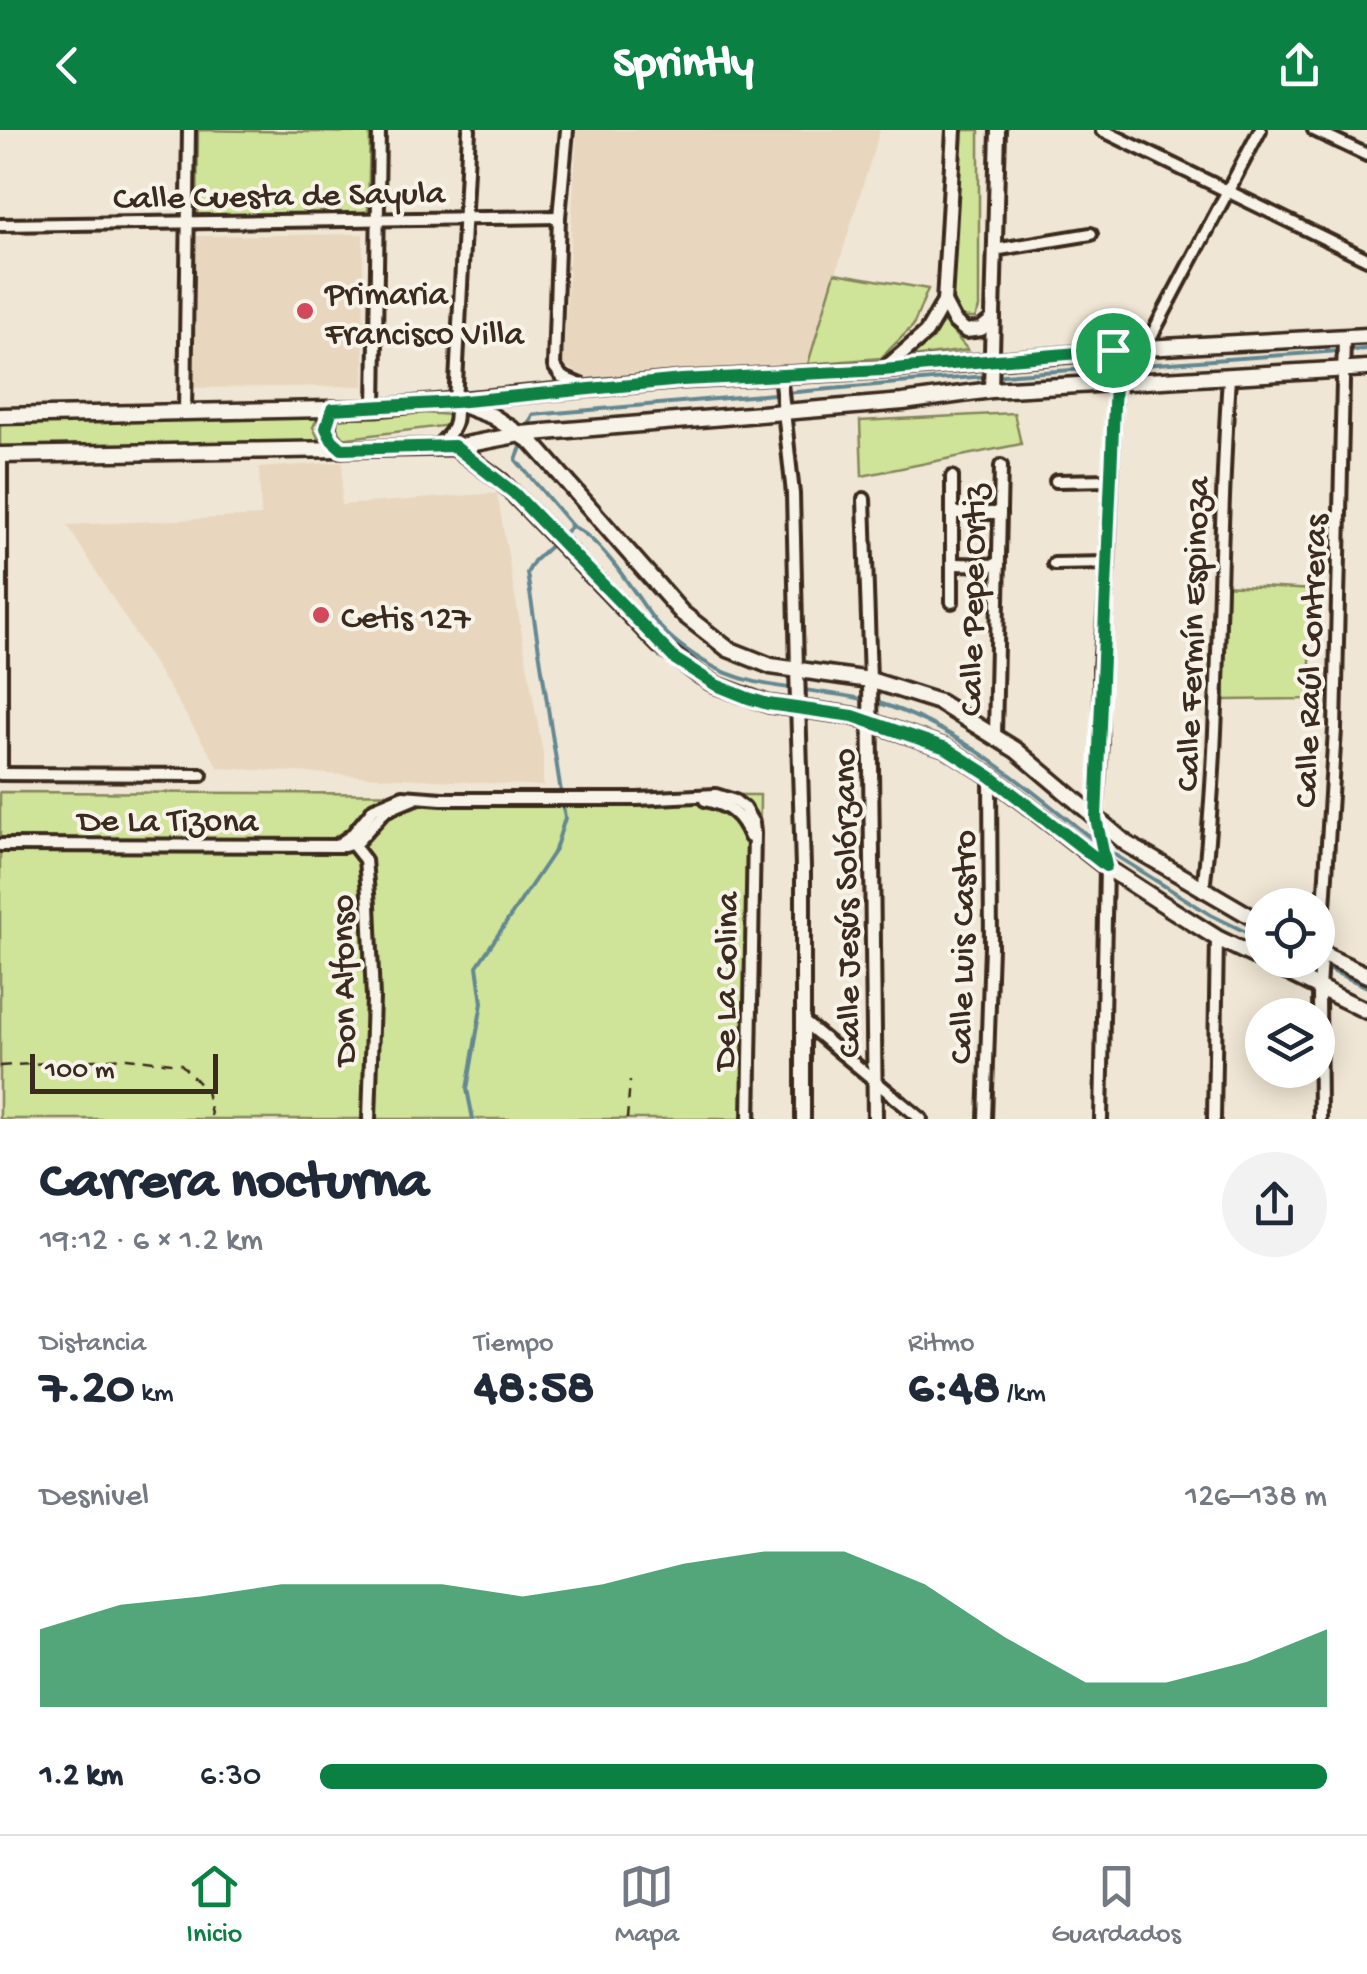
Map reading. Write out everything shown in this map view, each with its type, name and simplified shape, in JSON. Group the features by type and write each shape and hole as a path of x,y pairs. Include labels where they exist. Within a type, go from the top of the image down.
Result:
{"main road":[{"path":"0,416 375,408 589,388 1366,334"},
{"path":"1,455 454,446 564,429 902,402 992,390 1367,368"},
{"path":"455,402 526,433 682,613 708,636 751,660 870,680 939,702 995,734 1077,798 1127,844 1245,914"},
{"path":"332,409 326,432 342,449"},
{"path":"454,446 514,493 675,659 716,685 748,698 871,721 946,748 990,776 1106,866 1217,938 1367,1011"},
{"path":"1335,960 1367,974"}],"street":[{"path":"184,413 189,130"},
{"path":"375,408 379,130"},
{"path":"437,446 456,427 469,130"},
{"path":"567,130 559,217 554,366 562,377 589,388"},
{"path":"883,370 926,333 944,302 954,130"},
{"path":"992,390 998,130"},
{"path":"1102,130 1367,259"},
{"path":"1145,348 1260,130"},
{"path":"1314,130 1367,155"},
{"name":"Calle Cuesta de Sayula","path":"0,225 559,217"},
{"path":"994,250 1091,234"},
{"path":"944,302 954,321 966,330 981,328 992,320"},
{"name":"Calle Raúl Contreras","path":"1323,888 1334,729 1344,338"},
{"path":"1101,1119 1106,866 1096,818 1115,383 1113,350"},
{"path":"780,374 793,494 804,1022 802,1119"},
{"name":"Calle Fermín Espinoza","path":"1203,892 1214,794 1229,378"},
{"path":"1,455 0,774 201,775"},
{"name":"Calle Pepe Ortiz","path":"995,734 1000,466"},
{"path":"952,477 952,602"},
{"path":"1056,480 1111,480"},
{"path":"864,499 870,680"},
{"path":"954,513 1000,514"},
{"path":"953,564 999,565"},
{"path":"1054,564 1108,564"},
{"name":"Calle Jesús Solórzano","path":"870,680 875,1119"},
{"name":"Calle Luis Castro","path":"985,1119 991,947 990,776"},
{"name":"Don Alfonso","path":"336,846 350,841 385,811 417,798 696,798 732,808 752,843"},
{"name":"Don Alfonso","path":"350,841 365,860 370,906 373,998 369,1119"},
{"name":"De La Colina","path":"749,1119 752,843"},
{"name":"De La Tizona","path":"0,845 336,846"},
{"path":"1214,1119 1217,938"},
{"name":"Calle Raúl Contreras","path":"1319,978 1320,1119"},
{"path":"804,1022 922,1119"}],"path":[{"path":"0,1066 127,1058 180,1064 206,1091 212,1119"},
{"path":"627,1119 630,1081"}],"shaded area":[{"path":"577,130 880,130 808,364 590,379 563,365"},
{"name":"Primaria Francisco Villa","path":"363,234 364,386 191,388 191,236"},
{"name":"Cetis 127","path":"343,462 341,505 497,493 543,754 543,786 219,768 67,525 261,516 259,468"}],"green space":[{"path":"198,130 370,133 368,214 197,215"},
{"path":"954,130 979,130 979,308 975,318 958,314 949,298"},
{"path":"835,273 928,289 913,326 881,358 808,364"},
{"path":"944,322 968,350 912,357"},
{"path":"409,412 452,415 451,425 340,439 332,432 336,419"},
{"path":"320,413 313,427 320,442 0,448 0,420"},
{"path":"1014,413 1021,444 862,476 860,421"},
{"path":"1222,585 1314,590 1308,699 1225,700"},
{"path":"0,792 760,795 757,1119 0,1119"}],"waterway":[{"path":"528,428 533,415 933,380 1367,349"},
{"path":"523,442 516,460 572,526"},
{"path":"473,1119 467,1089 482,1003 477,966 555,850 565,818 527,573 534,561 572,526 605,554 662,629 703,661 744,679 857,698 910,714 994,762 1096,842"},
{"path":"1107,850 1245,932"},
{"path":"1335,972 1367,987"}],"place":[{"name":"Primaria Francisco Villa","path":"305,311"},
{"name":"Cetis 127","path":"321,615"}],"route":[{"path":"1113,350 1115,383 1096,818 1106,866 990,776 946,748 853,716 748,698 716,685 675,659 514,493 454,446 342,449 326,432 332,409 1113,350"}]}
